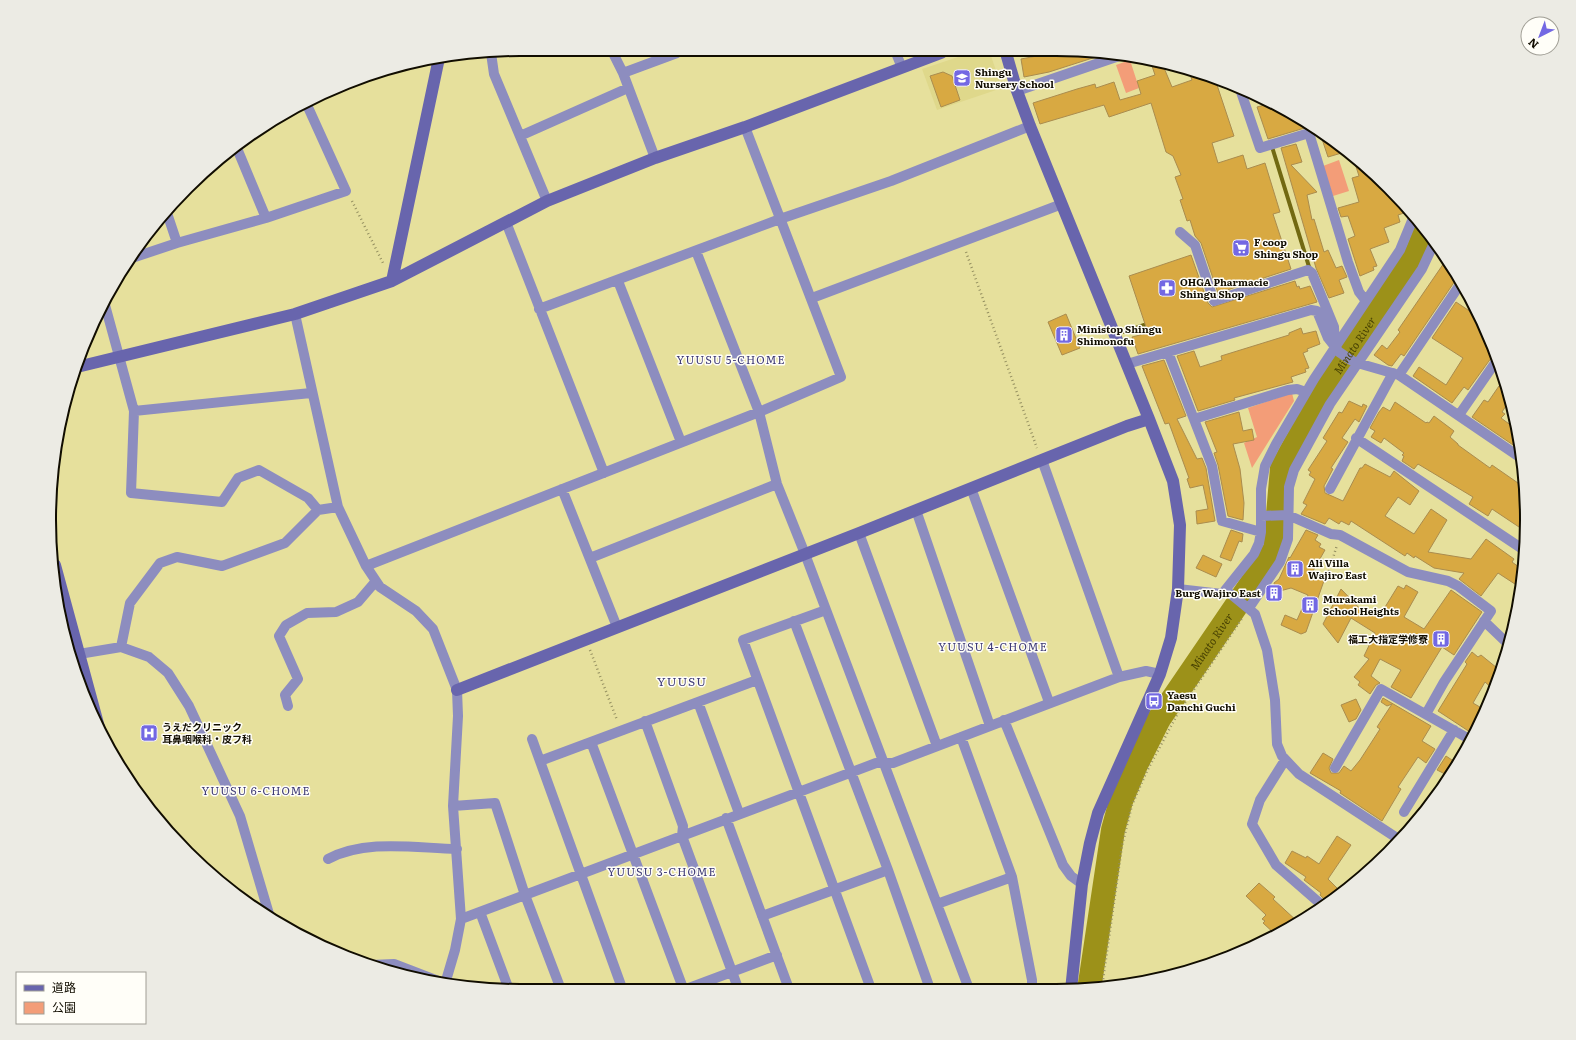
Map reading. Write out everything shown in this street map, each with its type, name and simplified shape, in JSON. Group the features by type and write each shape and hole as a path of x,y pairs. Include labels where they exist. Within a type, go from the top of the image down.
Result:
{"street":[{"path":"614,56 623,73 655,158"},
{"path":"623,73 669,56"},
{"path":"897,56 902,68"},
{"path":"83,365 295,314 392,281 547,201 655,158 746,127 933,56"},
{"path":"1007,56 1017,91 1030,126 1173,480 1180,525 1178,589 1171,638 1160,674 1098,813 1090,843 1082,884 1072,983"},
{"path":"492,57 494,74 547,201"},
{"path":"1017,91 1110,59"},
{"path":"392,281 438,64"},
{"path":"520,136 628,88"},
{"path":"1242,95 1260,148 1311,132"},
{"path":"139,256 177,243 266,218 346,191 308,108"},
{"path":"539,310 780,219 891,181 1030,126"},
{"path":"366,566 759,412 841,377 746,127"},
{"path":"1312,133 1348,262 1359,292 1366,301"},
{"path":"238,152 266,218"},
{"path":"812,298 961,240 1062,204"},
{"path":"168,217 177,243"},
{"path":"506,222 539,310 604,473"},
{"path":"1229,593 1254,554 1259,543 1261,532 1261,489 1265,466 1306,392 1400,250 1411,222"},
{"path":"1180,232 1196,245 1214,301 1310,272 1334,327 1335,347"},
{"path":"1247,606 1280,562 1288,539 1289,487 1294,470 1330,404 1422,269 1431,248"},
{"path":"696,251 759,412 777,484 805,554 966,984"},
{"path":"618,281 681,442"},
{"path":"1330,489 1356,438 1396,374 1457,287"},
{"path":"107,310 134,410 131,492 222,502 238,478 259,470 308,498 318,510"},
{"path":"1127,364 1311,310 1317,311 1328,338 1339,352 1357,363 1396,374 1515,454"},
{"path":"295,314 311,393 338,507 366,566 380,587 416,611 433,628 457,690 458,716 453,806 457,849 460,919 455,950 447,978"},
{"path":"1168,352 1212,466 1222,521 1261,532"},
{"path":"1459,416 1493,366"},
{"path":"1194,419 1288,390 1297,389 1306,392"},
{"path":"134,410 311,393"},
{"path":"457,690 1149,419"},
{"path":"1356,438 1519,547"},
{"path":"1042,460 1120,677"},
{"path":"590,558 777,484"},
{"path":"971,488 1049,702"},
{"path":"562,489 617,627"},
{"path":"121,647 130,603 160,563 177,557 222,566 284,544 318,510 338,507"},
{"path":"916,510 990,726"},
{"path":"1261,516 1288,515 1331,534 1340,535 1408,572 1458,586 1491,611 1444,682 1426,714"},
{"path":"859,533 937,746"},
{"path":"288,706 285,695 298,679 279,636 286,625 307,613 336,612 358,602 376,581"},
{"path":"1178,589 1216,595 1229,593 1255,614 1267,650 1275,700 1277,744 1285,760 1299,774 1395,837"},
{"path":"62,590 88,691"},
{"path":"826,610 742,640 869,984"},
{"path":"794,621 850,773 888,870 928,984"},
{"path":"1484,621 1504,640"},
{"path":"78,654 121,647 149,657 168,673 188,706 240,816 268,909"},
{"path":"460,919 876,763 893,763 1049,702 1120,677 1146,671 1160,674"},
{"path":"540,761 757,680"},
{"path":"1335,768 1382,689 1466,737"},
{"path":"698,702 740,813"},
{"path":"1004,720 1063,865 1071,876 1082,884"},
{"path":"645,721 683,826 682,836 737,984"},
{"path":"1404,812 1454,730"},
{"path":"961,737 1012,877 1032,984"},
{"path":"532,740 621,984"},
{"path":"591,742 681,984"},
{"path":"1285,760 1260,800 1252,824 1276,865 1319,902"},
{"path":"453,806 495,803 525,895 559,984"},
{"path":"726,818 787,984"},
{"path":"328,859 341,852 366,846 457,849"},
{"path":"762,916 888,870"},
{"path":"937,904 1012,877"},
{"path":"480,912 507,984"},
{"path":"699,984 776,954"},
{"path":"388,964 394,964 411,971"}],"path":[{"path":"346,191 392,281"},
{"path":"961,240 1042,460"},
{"path":"1329,571 1340,535"},
{"path":"1103,981 1122,846 1132,804 1147,771 1178,713 1247,606"},
{"path":"586,639 621,730"}],"shaded area":[{"name":"Shingu Nursery School","path":"961,56 991,56 1002,88 937,110 922,69"}],"green space":[{"path":"1126,61 1131,62 1139,88 1126,93 1116,65"},
{"path":"1339,160 1349,191 1333,196 1323,166"},
{"path":"1292,393 1294,401 1252,468 1244,443 1257,437 1248,408"}],"building":[{"path":"1037,56 1094,58 1049,72 1024,77 1021,59"},
{"path":"1152,66 1165,69 1172,87 1192,80 1191,77 1217,85 1234,136 1212,143 1218,163 1243,155 1247,169 1265,163 1280,212 1273,214 1291,269 1218,293 1201,243 1195,236 1190,220 1187,221 1180,200 1183,199 1175,177 1181,175 1173,156 1166,152 1151,103 1109,117 1104,105 1040,124 1033,103 1095,84 1096,88 1114,82 1120,100 1141,94 1137,81 1155,75"},
{"path":"943,72 952,76 960,100 941,107 930,76"},
{"path":"1263,105 1304,128 1268,139 1257,107"},
{"path":"1322,140 1340,154 1328,157"},
{"path":"1296,144 1302,162 1291,165 1317,192 1307,195 1312,220 1314,219 1324,252 1328,250 1336,268 1342,266 1347,277 1339,280 1344,293 1329,298 1316,268 1281,148"},
{"path":"1356,166 1404,213 1398,215 1400,222 1384,228 1389,242 1370,249 1377,266 1373,267 1374,270 1360,276 1348,239 1355,236 1348,216 1341,217 1338,208 1359,202 1352,178 1359,176"},
{"path":"1191,255 1208,303 1212,307 1295,281 1297,287 1299,286 1300,289 1310,286 1317,302 1138,354 1132,337 1148,333 1129,276"},
{"path":"1443,264 1454,282 1404,356 1401,354 1392,366 1388,365 1374,355 1382,345 1387,349 1400,332 1398,330"},
{"path":"1456,302 1470,311 1485,342 1491,359 1468,390 1464,387 1452,403 1413,376 1419,367 1446,385 1463,358 1432,338"},
{"name":"Ministop Shingu Shimonofu","path":"1066,314 1080,348 1062,355 1048,322"},
{"path":"1301,328 1303,334 1316,331 1320,344 1307,349 1308,351 1303,353 1309,368 1305,369 1306,372 1291,377 1293,382 1234,398 1235,400 1198,411 1177,356 1194,351 1200,367 1222,360 1221,356 1289,335 1289,333"},
{"path":"1164,360 1186,416 1177,419 1197,459 1202,458 1206,468 1215,521 1197,524 1196,511 1208,509 1203,485 1190,488 1187,479 1189,478 1169,423 1165,424 1142,366"},
{"path":"1500,386 1506,406 1502,412 1505,414 1501,418 1510,425 1514,445 1472,417 1484,400 1488,402"},
{"path":"1349,401 1362,407 1363,404 1367,406 1359,422 1355,419 1342,438 1348,442 1331,468 1333,469 1324,486 1325,493 1343,501 1360,468 1362,468 1365,464 1390,477 1394,471 1419,491 1410,505 1398,497 1385,516 1414,534 1431,509 1447,520 1428,552 1471,559 1486,539 1514,559 1512,562 1517,566 1515,584 1498,573 1481,596 1459,579 1464,573 1434,568 1415,556 1414,558 1407,553 1405,556 1351,521 1349,525 1341,521 1339,524 1329,518 1325,524 1301,514 1307,505 1303,503 1315,479 1309,475 1311,472 1308,470 1327,441 1323,438 1339,412 1342,413"},
{"path":"1395,402 1426,423 1429,423 1434,416 1454,431 1450,437 1458,445 1490,468 1492,465 1518,483 1520,528 1492,509 1488,516 1469,504 1473,497 1418,464 1414,469 1402,461 1404,456 1402,455 1404,453 1384,438 1381,443 1371,437 1375,431 1370,428 1379,412 1383,407 1390,411"},
{"path":"1239,412 1243,431 1252,429 1254,440 1233,444 1240,469 1244,503 1243,520 1228,516 1218,465 1214,453 1217,452 1205,422"},
{"path":"1231,530 1243,534 1242,542 1239,541 1231,561 1220,557"},
{"path":"1306,530 1318,535 1315,540 1321,544 1319,547 1325,550 1313,571 1326,575 1306,632 1301,634 1281,625 1285,615 1297,620 1308,595 1291,588 1276,592 1274,583 1279,579 1289,557 1290,558"},
{"path":"1203,555 1222,564 1216,577 1196,568"},
{"path":"1406,585 1418,592 1404,617 1424,629 1451,590 1482,612 1454,655 1442,647 1411,698 1391,687 1401,670 1380,659 1371,676 1380,683 1376,685 1370,694 1358,685 1360,682 1354,677 1369,659 1364,656 1375,633 1351,618 1338,643 1323,624 1341,589 1367,616 1369,611 1376,616 1379,610 1382,612 1398,586 1404,589"},
{"path":"1472,652 1478,657 1481,655 1496,667 1489,686 1485,682 1473,703 1480,707 1469,731 1438,711 1467,664 1465,662"},
{"path":"1383,698 1431,726 1422,741 1435,749 1426,763 1418,757 1398,787 1401,789 1382,821 1340,793 1341,791 1310,773 1323,753 1333,759 1329,768 1331,773 1339,773 1344,766 1351,771 1380,729 1377,727 1392,704 1387,706 1381,702"},
{"path":"1356,699 1361,710 1356,719 1349,722 1341,705"},
{"path":"1446,756 1453,761 1445,774 1437,770"},
{"path":"1337,836 1351,845 1328,879 1337,888 1324,899 1320,895 1321,893 1304,880 1306,877 1285,863 1292,851 1306,858 1307,856 1319,864"},
{"path":"1259,883 1275,897 1273,899 1294,918 1271,931 1263,923 1265,921 1262,919 1266,915 1246,896"}],"waterway":[{"path":"1273,150 1310,270"},
{"name":"Minato River","path":"1090,983 1113,830 1121,801 1136,765 1159,719 1275,549 1282,468 1322,395 1417,252 1423,237"},
{"path":"1124,332 1150,323"}],"place":[{"name":"Shingu Nursery School","path":"962,78"},
{"name":"F coop Shingu Shop","path":"1241,248"},
{"name":"OHGA Pharmacie Shingu Shop","path":"1167,288"},
{"name":"Ministop Shingu Shimonofu","path":"1064,335"},
{"name":"Ali Villa Wajiro East","path":"1295,569"},
{"name":"Burg Wajiro East","path":"1274,593"},
{"name":"Murakami School Heights","path":"1310,605"},
{"name":"福工大指定学修寮","path":"1441,639"},
{"name":"Yaesu Danchi Guchi","path":"1154,701"},
{"name":"うえだクリニック 耳鼻咽喉科・皮フ科","path":"149,733"}],"district":[{"name":"YUUSU 5-CHOME","path":"731,360"},
{"name":"YUUSU 4-CHOME","path":"993,647"},
{"name":"YUUSU","path":"682,682"},
{"name":"YUUSU 6-CHOME","path":"256,791"},
{"name":"YUUSU 3-CHOME","path":"662,872"}]}
